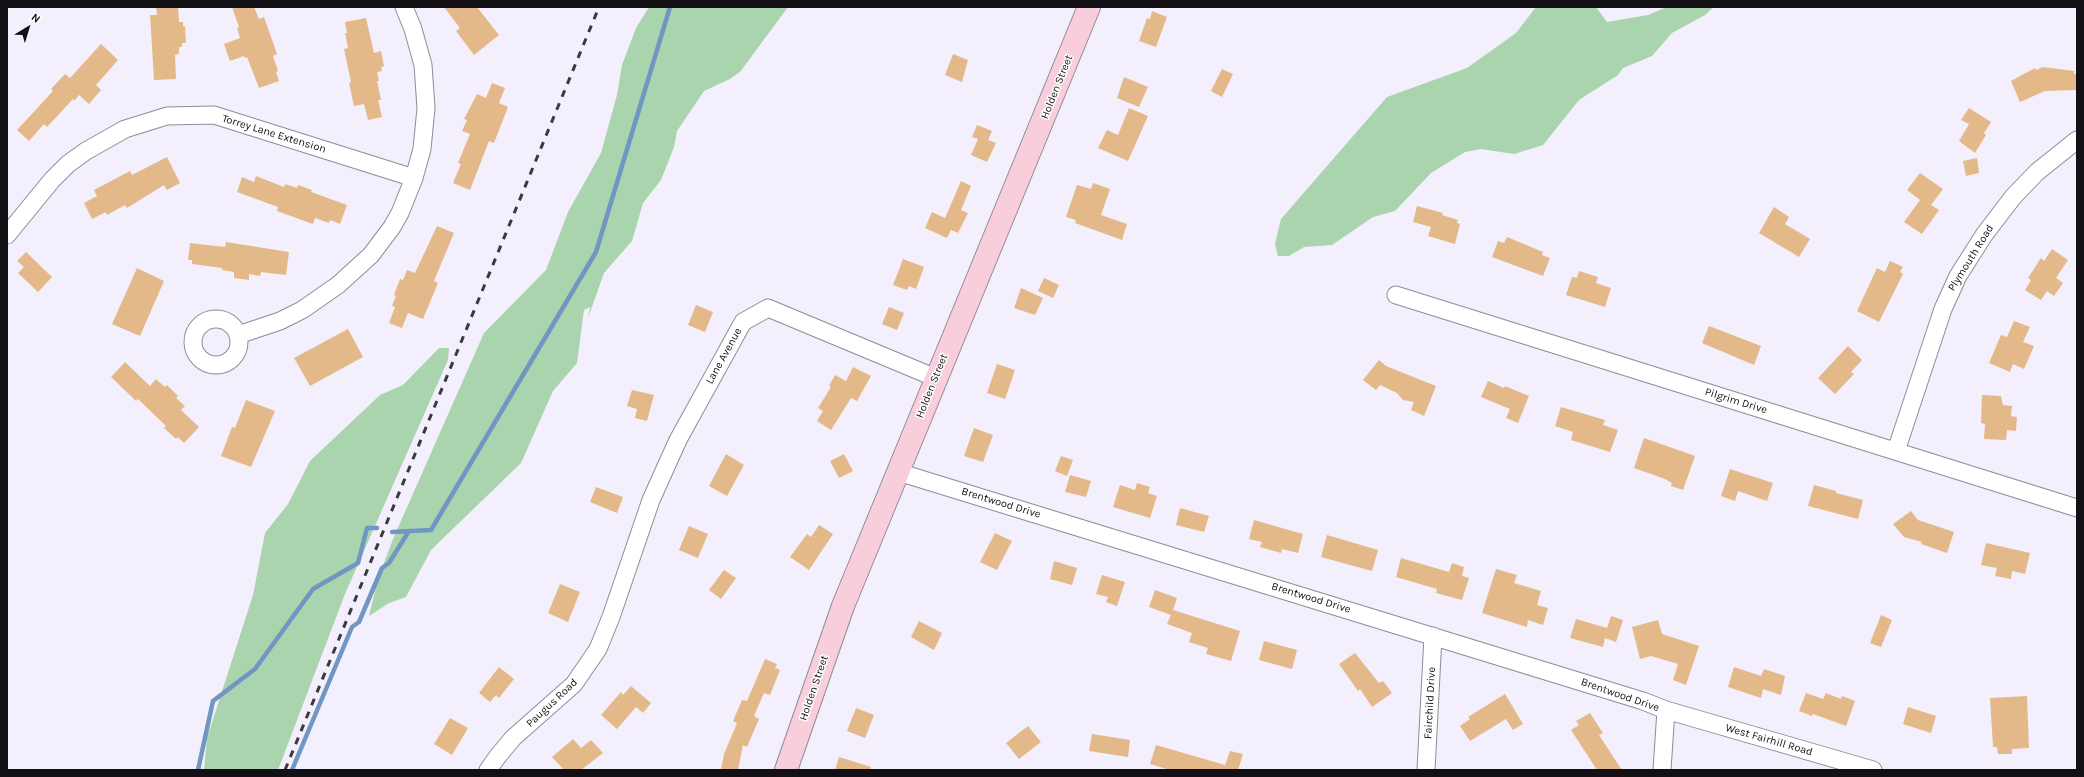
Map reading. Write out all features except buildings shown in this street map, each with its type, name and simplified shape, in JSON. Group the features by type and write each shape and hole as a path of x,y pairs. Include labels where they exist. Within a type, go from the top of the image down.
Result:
{"main road":[{"name":"Holden Street","path":"786,770 843,606 1089,7"}],"street":[{"path":"238,335 273,324 302,310 338,285 357,269 371,254 392,227 400,213 414,178 422,149 425,85 418,47 404,7"},
{"name":"Torrey Lane Extension","path":"7,235 52,180 68,164 86,151 125,129 167,116 214,115 414,178"},
{"name":"Plymouth Road","path":"1896,452 1943,309 1958,276 1984,235 2013,197 2037,172 2077,140"},
{"name":"Pilgrim Drive","path":"1396,295 2077,508"},
{"name":"Lane Avenue","path":"622,584 651,500 678,440 743,322 768,308 936,378"},
{"name":"Brentwood Drive","path":"898,472 1623,694 1666,710 1662,770"},
{"name":"Paugus Road","path":"488,770 505,746 564,694 583,674 606,634 622,584"},
{"name":"Fairchild Drive","path":"1426,770 1433,636"},
{"name":"West Fairhill Road","path":"1666,710 1873,770"}],"green space":[{"path":"649,7 788,7 740,72 730,79 704,91 677,131 674,147 661,180 643,203 632,241 604,273 588,318 590,307 584,310 577,363 553,391 521,463 431,550 406,597 389,603 369,616 378,579 393,539 484,333 546,270 568,212 601,153 617,95 622,65 636,28"},
{"path":"1536,7 1596,7 1607,22 1648,15 1667,7 1714,7 1705,15 1672,33 1652,56 1623,68 1618,75 1579,100 1543,145 1514,154 1481,149 1465,152 1431,173 1395,211 1373,217 1332,245 1304,247 1289,256 1278,256 1275,244 1281,219 1387,97 1467,68 1516,33"},
{"path":"439,348 449,348 448,360 345,594 278,770 204,770 207,738 253,595 265,533 288,504 310,461 380,395 403,385"}],"waterway":[{"path":"392,532 431,530 596,252 670,7"},
{"path":"198,770 213,701 255,669 313,589 358,563 367,528 377,528"},
{"path":"292,770 352,627 359,622 382,568 389,563 409,531"}],"railway":[{"path":"285,770 599,7"}]}
